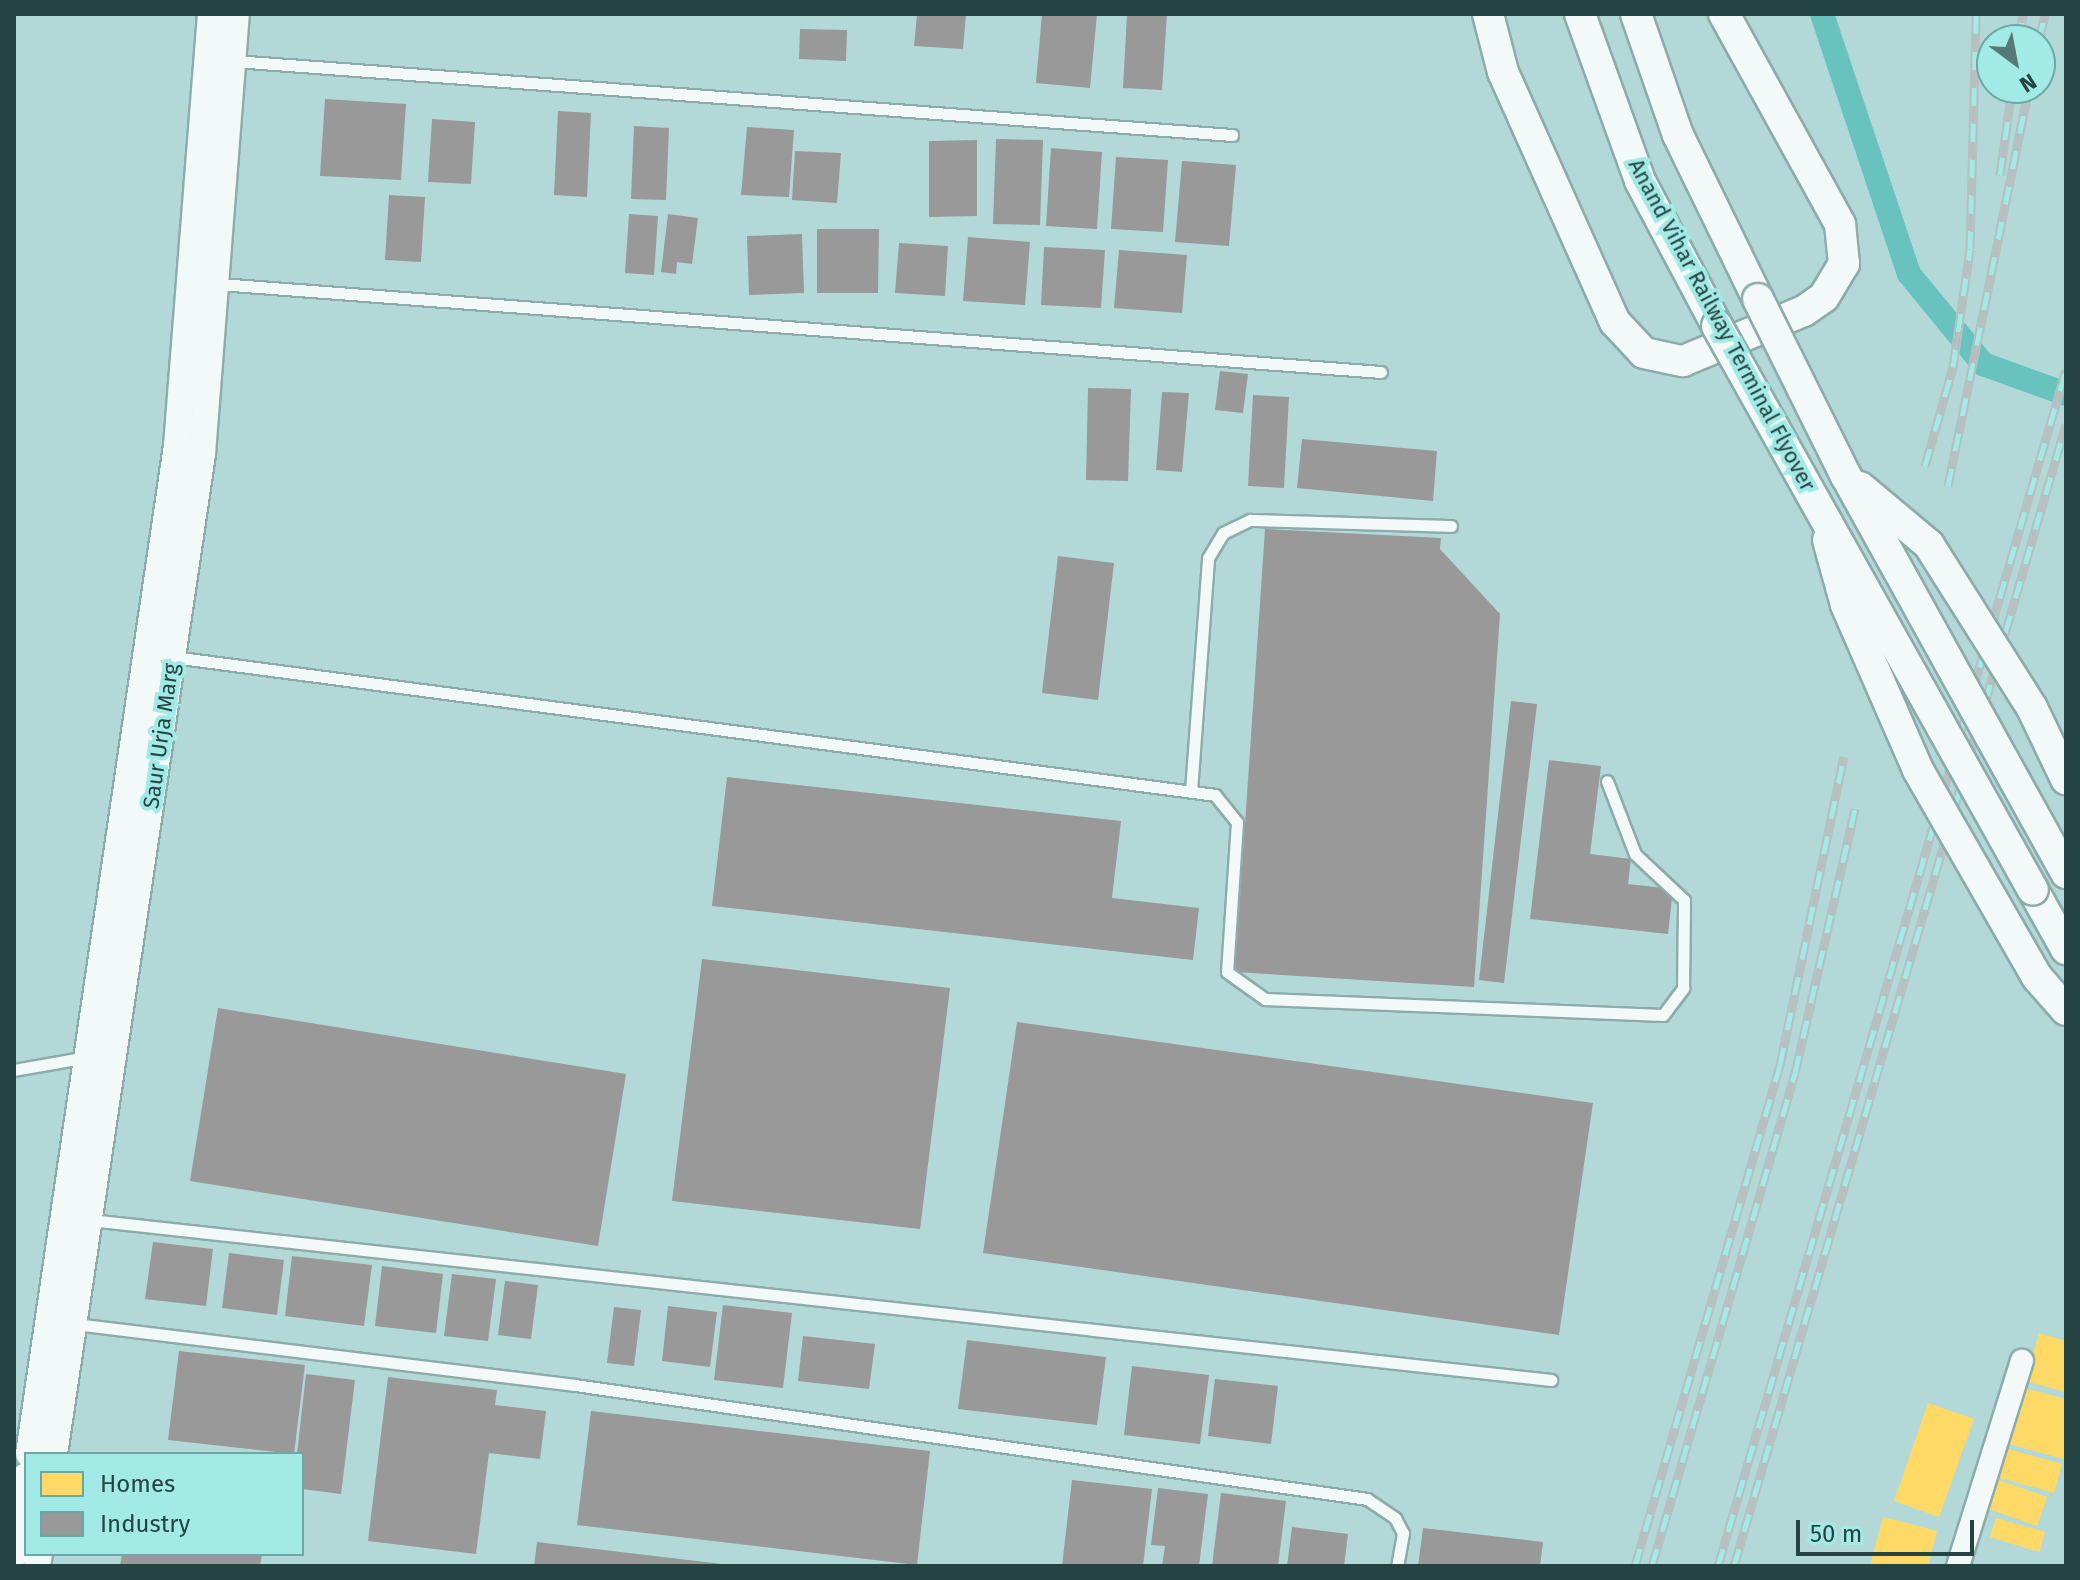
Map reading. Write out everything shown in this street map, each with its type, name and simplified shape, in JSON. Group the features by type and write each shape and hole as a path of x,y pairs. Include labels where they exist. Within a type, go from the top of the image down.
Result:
{"main road":[{"path":"1488,14 1503,72 1615,322 1644,353 1683,361 1804,311 1824,297 1844,264 1840,224 1724,14"},
{"name":"Anand Vihar Railway Terminal Flyover","path":"1580,14 1640,181 1717,326 2066,949"},
{"name":"Anand Vihar Railway Terminal Flyover","path":"1636,14 1678,135 1846,476 2066,873"},
{"name":"Anand Vihar Railway Terminal Flyover","path":"1846,476 1929,545 2032,708 2066,779"},
{"name":"Anand Vihar Railway Terminal Flyover","path":"1816,500 1846,605 1918,770 2037,977 2066,1010"}],"street":[{"name":"Saur Urja Marg","path":"54,1452 47,1418 101,1056 177,446 211,14"},
{"name":"Saur Urja Marg","path":"30,1452 47,1418 74,1324 89,1220 101,1056 172,657 219,284 228,183 236,14"},
{"path":"197,181 228,183"},
{"path":"1958,1566 2022,1361"},
{"path":"14,1555 24,1489"}],"lane":[{"path":"234,61 1232,135"},
{"path":"219,284 1381,372"},
{"path":"1191,791 1208,558 1223,533 1250,520 1451,526"},
{"path":"172,657 1191,791 1227,802 1237,822 1226,961 1247,991 1265,999 1654,1019 1680,1000 1684,900 1635,854 1607,781"},
{"path":"14,1070 101,1056"},
{"path":"89,1220 1551,1380"},
{"path":"74,1324 575,1385 1367,1499 1395,1518 1403,1533 1397,1566"}],"building: Homes":[{"path":"2039,1333 2066,1341 2066,1392 2025,1381"},
{"path":"2021,1387 2066,1399 2066,1460 2006,1443"},
{"path":"1928,1403 1974,1419 1939,1517 1894,1501"},
{"path":"2005,1448 2062,1464 2054,1493 1997,1477"},
{"path":"1996,1479 2047,1497 2037,1526 1986,1508"},
{"path":"1883,1517 1937,1531 1928,1566 1870,1566"},
{"path":"1996,1518 2045,1532 2039,1552 1990,1537"}],"building: Industry":[{"path":"917,14 966,14 963,49 914,46"},
{"path":"1042,14 1097,14 1090,88 1036,83"},
{"path":"1127,14 1167,14 1162,90 1123,88"},
{"path":"800,29 847,30 846,61 799,59"},
{"path":"325,99 406,104 401,180 320,176"},
{"path":"558,111 591,113 587,197 554,195"},
{"path":"432,119 475,122 471,184 428,182"},
{"path":"634,126 669,128 666,200 631,199"},
{"path":"747,127 794,130 789,197 741,195"},
{"path":"996,139 1043,140 1040,225 993,224"},
{"path":"977,140 977,216 929,217 929,141"},
{"path":"1051,148 1102,152 1097,229 1046,226"},
{"path":"795,151 841,153 837,203 792,200"},
{"path":"1116,157 1168,160 1163,232 1111,229"},
{"path":"1182,161 1236,165 1229,246 1175,242"},
{"path":"389,195 425,197 421,262 385,260"},
{"path":"629,214 658,216 654,275 625,273"},
{"path":"668,214 698,218 692,264 677,262 676,274 661,272"},
{"path":"817,229 879,229 878,293 817,293"},
{"path":"802,234 804,293 749,295 747,236"},
{"path":"968,237 1030,242 1025,305 963,301"},
{"path":"899,243 948,246 945,296 895,293"},
{"path":"1044,247 1105,250 1101,308 1041,305"},
{"path":"1119,250 1187,255 1182,313 1114,308"},
{"path":"1220,371 1248,374 1243,413 1215,410"},
{"path":"1088,388 1131,389 1128,481 1086,480"},
{"path":"1162,392 1189,393 1182,472 1156,470"},
{"path":"1253,395 1289,397 1284,488 1248,486"},
{"path":"1302,439 1437,451 1433,501 1297,488"},
{"path":"1265,529 1441,538 1440,549 1500,614 1474,987 1235,972"},
{"path":"1058,556 1114,563 1098,700 1042,693"},
{"path":"1511,701 1537,704 1504,983 1479,980"},
{"path":"1549,760 1601,766 1590,854 1631,859 1628,884 1673,889 1668,934 1530,919"},
{"path":"727,777 1121,821 1112,898 1199,908 1193,960 712,906"},
{"path":"702,959 950,988 920,1229 672,1201"},
{"path":"218,1008 626,1074 598,1246 190,1181"},
{"path":"1017,1022 1593,1103 1559,1335 983,1253"},
{"path":"153,1242 213,1249 206,1306 145,1299"},
{"path":"229,1253 284,1260 277,1315 222,1308"},
{"path":"292,1256 372,1265 364,1326 285,1316"},
{"path":"382,1266 443,1274 436,1333 375,1326"},
{"path":"452,1274 496,1279 488,1341 444,1336"},
{"path":"505,1281 538,1285 531,1339 498,1335"},
{"path":"723,1305 792,1313 783,1388 714,1380"},
{"path":"668,1306 717,1312 710,1367 662,1361"},
{"path":"614,1307 641,1310 634,1366 607,1363"},
{"path":"803,1336 875,1344 869,1389 798,1381"},
{"path":"967,1340 1106,1357 1097,1425 958,1409"},
{"path":"179,1351 305,1365 294,1452 168,1440"},
{"path":"1132,1366 1209,1375 1200,1444 1124,1435"},
{"path":"306,1374 355,1380 341,1494 304,1489 304,1452 297,1452"},
{"path":"388,1377 497,1390 495,1405 546,1411 540,1459 489,1453 476,1554 368,1541"},
{"path":"1215,1379 1278,1386 1271,1444 1208,1436"},
{"path":"591,1411 930,1451 917,1565 577,1525"},
{"path":"1072,1480 1152,1489 1143,1566 1062,1566"},
{"path":"1158,1488 1208,1494 1199,1566 1162,1566 1165,1546 1151,1545"},
{"path":"1221,1493 1286,1501 1278,1566 1212,1566"},
{"path":"1292,1527 1348,1534 1344,1566 1287,1566"},
{"path":"1423,1528 1543,1542 1540,1566 1418,1566"},
{"path":"537,1542 722,1564 722,1566 534,1566"},
{"path":"122,1556 262,1556 260,1566 120,1566"}],"waterway":[{"path":"1822,14 1909,274 1983,364 2066,394"}],"railway":[{"path":"1925,466 1953,367 1970,249 1976,14"},
{"path":"2021,24 2023,14"},
{"path":"2043,24 2045,14"},
{"path":"2000,175 2010,104"},
{"path":"1948,486 2026,104"},
{"path":"1718,1566 2066,370"},
{"path":"1734,1566 2066,424"},
{"path":"1635,1566 1780,1065 1844,757"},
{"path":"1652,1566 1795,1073 1855,809"}]}
